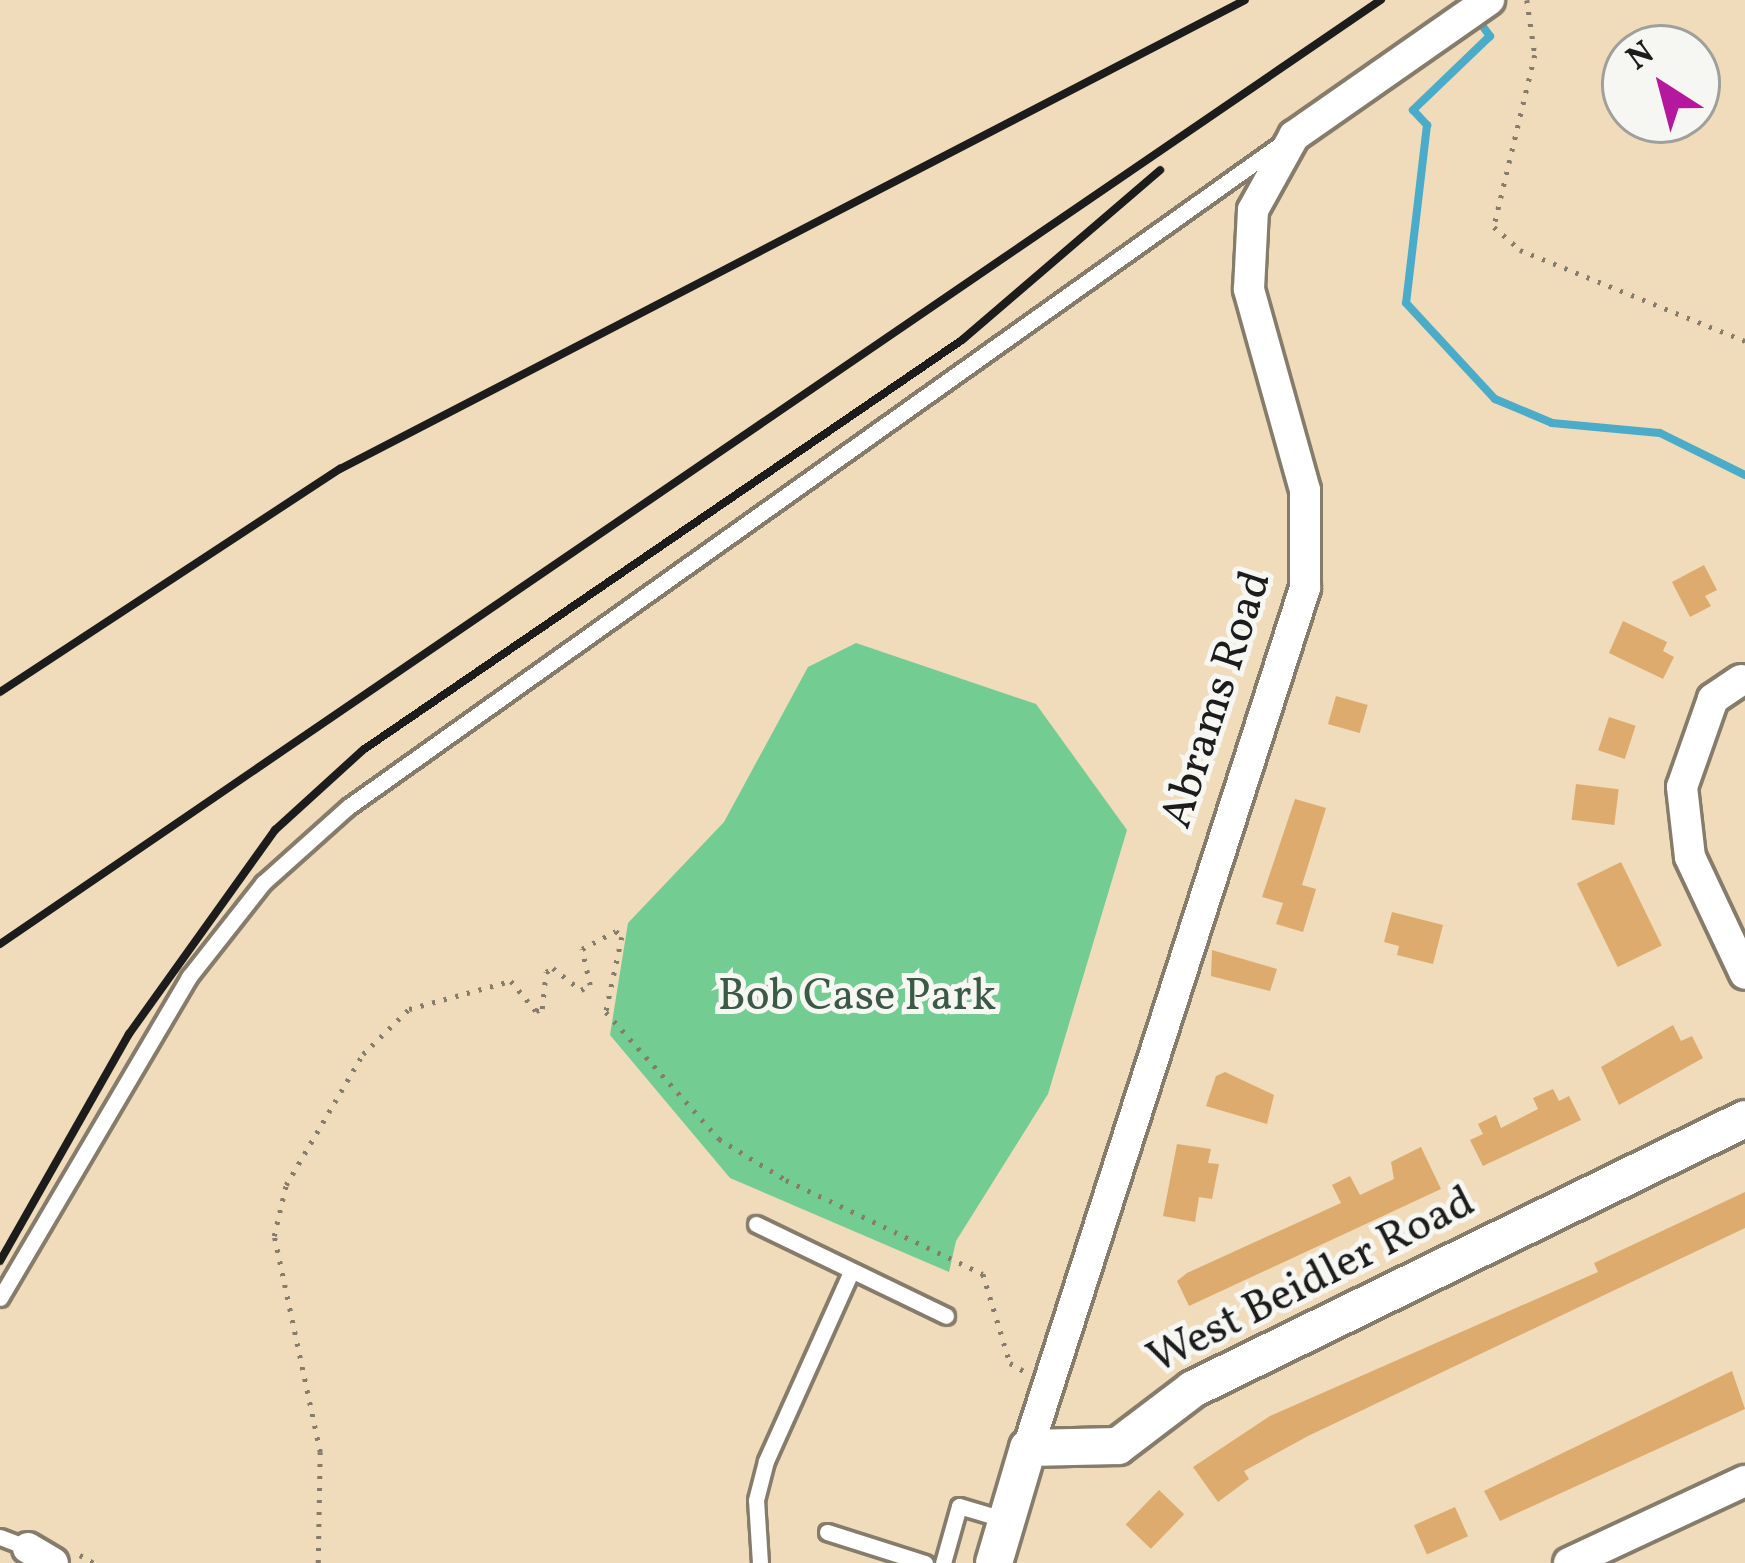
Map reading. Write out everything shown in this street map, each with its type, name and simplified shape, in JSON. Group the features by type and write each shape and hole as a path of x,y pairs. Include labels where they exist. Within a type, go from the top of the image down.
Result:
{"street":[{"name":"Abrams Road","path":"1028,1448 1046,1378 1305,588 1305,490 1259,335 1247,247 1253,210 1294,136 1489,0"},
{"path":"1741,680 1713,699 1682,787 1691,862 1745,974"},
{"name":"West Beidler Road","path":"1028,1448 1118,1446 1192,1389 1745,1119"},
{"path":"994,1563 1028,1448"},
{"path":"1569,1563 1745,1481"}],"lane":[{"path":"0,1298 189,977 297,853 348,807 1294,136"},
{"path":"756,1224 946,1316"},
{"path":"760,1563 756,1500 766,1461 851,1272"},
{"path":"943,1563 959,1506 1006,1520"},
{"path":"827,1532 925,1563"}],"path":[{"path":"1527,0 1535,56 1494,227 1520,250 1745,341"},
{"path":"318,1563 320,1452 274,1236 286,1185 343,1082 409,1009 512,981 536,1011 542,1009 545,972 553,968 581,990 590,985 582,949 616,931 622,937 606,1012 719,1139 786,1180 983,1274 1010,1363 1046,1378"}],"green space":[{"name":"Bob Case Park","path":"856,643 1036,704 1127,830 1048,1094 956,1241 949,1272 730,1178 610,1035 628,923 724,822 808,667"}],"building":[{"path":"1704,565 1717,590 1705,596 1711,606 1690,617 1672,582"},
{"path":"1623,621 1667,642 1663,651 1674,657 1663,679 1609,653"},
{"path":"1336,696 1368,705 1360,733 1328,724"},
{"path":"1609,717 1636,726 1625,759 1598,750"},
{"path":"1576,784 1619,789 1614,825 1572,820"},
{"path":"1295,799 1326,808 1302,885 1316,889 1303,932 1276,924 1283,903 1262,897"},
{"path":"1621,862 1662,946 1618,967 1577,883"},
{"path":"1392,912 1443,925 1433,964 1397,955 1399,946 1384,942"},
{"path":"1212,950 1277,969 1270,991 1211,976"},
{"path":"1673,1025 1681,1041 1692,1036 1703,1058 1619,1105 1601,1067"},
{"path":"1225,1072 1274,1095 1267,1124 1206,1106 1216,1076"},
{"path":"1553,1089 1559,1101 1569,1096 1581,1120 1483,1166 1470,1140 1483,1134 1478,1124 1496,1115 1501,1128 1538,1109 1533,1098"},
{"path":"1177,1144 1211,1149 1208,1163 1219,1164 1212,1199 1199,1197 1195,1222 1163,1216"},
{"path":"1421,1147 1441,1189 1189,1306 1177,1281 1187,1273 1341,1203 1332,1185 1350,1176 1360,1195 1394,1179 1391,1162"},
{"path":"1745,1192 1745,1228 1308,1436 1244,1471 1249,1479 1218,1502 1193,1467 1270,1416 1598,1272 1594,1263"},
{"path":"1732,1371 1745,1409 1500,1521 1484,1491"},
{"path":"1159,1490 1184,1514 1151,1549 1126,1525"},
{"path":"1455,1507 1468,1536 1427,1555 1414,1525"}],"waterway":[{"path":"1476,17 1490,36 1413,110 1427,125 1406,303 1495,399 1552,423 1660,433 1745,475"}],"railway":[{"path":"0,692 340,469 1245,0"},
{"path":"0,944 1381,0"},
{"path":"0,1261 129,1034 275,830 363,750 962,340 1160,170"}]}
